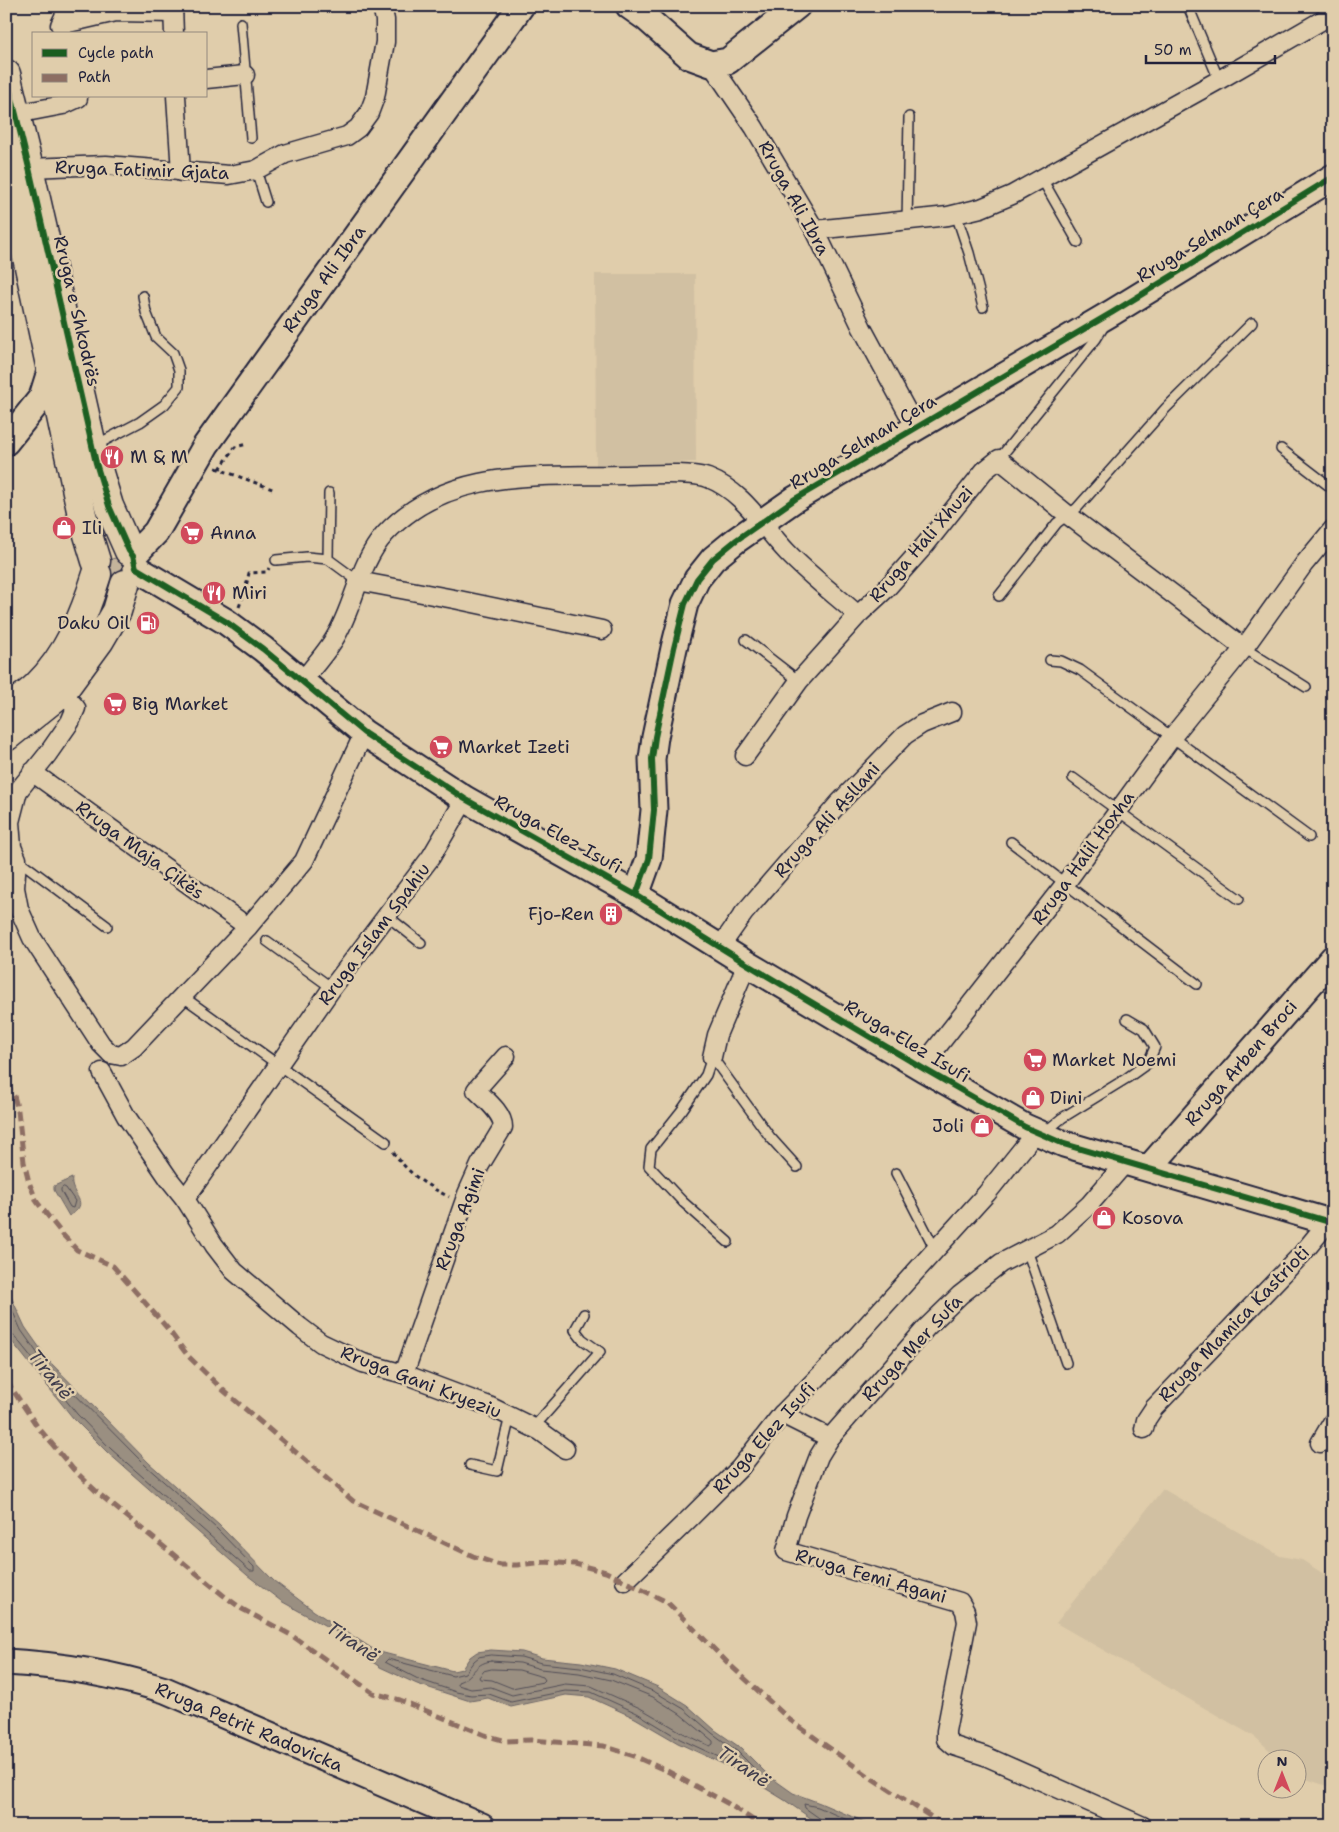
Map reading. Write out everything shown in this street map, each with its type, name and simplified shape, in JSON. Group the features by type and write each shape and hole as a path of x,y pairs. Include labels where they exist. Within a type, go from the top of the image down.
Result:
{"main road":[{"name":"Rruga e Shkodrës","path":"6,74 16,114 18,163 52,368 82,515 97,568"},
{"name":"Rruga e Shkodrës","path":"18,163 92,447 109,506 131,565"},
{"path":"6,737 17,711 69,645 88,603 99,555 110,547 117,546 131,565"},
{"path":"97,568 107,584 113,586 131,565"},
{"path":"17,711 74,699 100,640 117,611 131,565"}],"street":[{"path":"61,29 69,6"},
{"name":"Rruga Fatimir Gjata","path":"18,163 143,167 180,172 229,175 256,170 285,154 346,136 358,128 369,113 375,97 385,42 385,20 382,6"},
{"path":"629,6 646,18 689,56 711,64 728,61 797,6"},
{"path":"61,29 116,12 173,10 174,32"},
{"name":"Rruga Ali Ibra","path":"131,565 156,532 206,444 512,12"},
{"path":"815,230 907,222 956,214 988,205 1012,195 1219,80 1327,13"},
{"name":"Rruga Ali Ibra","path":"711,64 754,127 815,230 858,320 916,428"},
{"path":"208,80 245,75"},
{"path":"16,114 63,105 78,98"},
{"path":"176,98 180,172"},
{"name":"Rruga Selman Çera","path":"636,895 649,859 652,835 654,810 652,759 655,737 685,604 697,579 713,559 762,521 795,499 1113,312 1333,177"},
{"path":"6,442 42,397 52,368"},
{"path":"28,415 44,409 62,416"},
{"path":"999,459 1068,515 1244,648"},
{"name":"Rruga Hali Xhuzi","path":"302,681 336,637 369,556 384,535 404,516 455,488 513,477 662,474 707,478 729,490 762,521 788,553 858,615 892,582 926,544 984,471 999,459"},
{"name":"Rruga Halil Hoxha","path":"924,1069 934,1051 1065,884 1172,737 1244,648 1304,564 1333,529"},
{"name":"Rruga Elez Isufi","path":"131,565 225,621 263,649 364,733 466,799 636,895 747,964 924,1069 1039,1134 1064,1144 1331,1222"},
{"path":"358,581 602,630"},
{"path":"745,756 799,681 858,615"},
{"path":"74,699 70,722 18,791 8,822 12,847 17,859 15,888 19,910 32,938 101,1044 111,1054 121,1056 134,1047 248,928 304,861 364,733"},
{"name":"Rruga Ali Asllani","path":"720,947 744,913 839,803 905,735 922,724 952,712"},
{"name":"Rruga Maja Çikës","path":"32,772 248,928"},
{"name":"Rruga Islam Spahiu","path":"185,1199 332,988 431,857 466,799"},
{"name":"Rruga Arben Broci","path":"1138,1165 1333,958"},
{"path":"712,1057 717,1035 747,964"},
{"name":"Rruga Gani Kryeziu","path":"111,1054 97,1079 126,1116 185,1199 214,1245 234,1271 300,1327 322,1343 363,1363 404,1374 482,1403 533,1428 565,1449"},
{"name":"Rruga Agimi","path":"404,1374 463,1204 480,1165 503,1128 500,1116 476,1090 506,1056"},
{"name":"Rruga Elez Isufi","path":"624,1581 740,1468 782,1414 837,1358 1039,1134"},
{"name":"Rruga Mer Sufa","path":"786,1551 796,1516 819,1456 830,1438 926,1328 960,1295 1001,1263 1057,1234 1138,1165"},
{"name":"Rruga Mamica Kastrioti","path":"1144,1429 1146,1420 1154,1408 1331,1222"},
{"path":"782,1414 830,1438"},
{"path":"1320,1443 1333,1421"},
{"name":"Rruga Femi Agani","path":"786,1551 960,1602 965,1611 967,1622 946,1739 954,1746 985,1756 1143,1826"},
{"name":"Rruga Petrit Radovicka","path":"6,1662 50,1665 139,1682 165,1690 482,1826"}],"lane":[{"path":"1188,6 1219,80"},
{"path":"241,23 251,138"},
{"path":"907,222 908,116"},
{"path":"256,170 266,202"},
{"path":"1042,179 1078,242"},
{"path":"956,214 984,307"},
{"path":"92,447 140,422 164,405 179,387 180,370 173,353 156,337 146,312 143,296"},
{"name":"Rruga Hali Xhuzi","path":"999,459 1096,339 1113,312"},
{"path":"999,596 1057,523 1077,508 1166,408 1252,323"},
{"path":"1281,448 1333,489"},
{"path":"328,559 329,493"},
{"path":"276,560 307,557 328,559 358,581"},
{"path":"746,640 799,681"},
{"path":"1244,648 1306,687"},
{"path":"1050,660 1061,661 1080,670 1309,837"},
{"path":"1073,778 1239,899"},
{"path":"1011,842 1197,984"},
{"path":"17,859 107,926"},
{"path":"386,915 421,943"},
{"path":"267,941 332,988"},
{"path":"182,996 386,1142"},
{"path":"1039,1134 1148,1063 1155,1047 1144,1029 1127,1019"},
{"path":"712,1057 770,1138 797,1167"},
{"path":"712,1057 706,1075 652,1150 649,1166 683,1202 728,1242"},
{"path":"896,1173 935,1250"},
{"path":"1027,1250 1066,1363"},
{"path":"533,1428 600,1352 582,1339 575,1330 584,1314"},
{"path":"470,1466 497,1472 510,1416"}],"path":[{"path":"220,469 235,447 247,444"},
{"path":"196,461 275,490"},
{"path":"237,614 245,592 248,573 267,572"},
{"path":"386,1142 402,1165 418,1180 463,1204"}],"shaded area":[{"path":"595,274 695,274 696,462 596,465"},
{"path":"116,558 122,561 125,567 122,573 116,576 110,573 107,567 110,561"},
{"path":"1163,1489 1280,1556 1302,1560 1333,1580 1333,1788 1306,1779 1306,1750 1269,1750 1255,1737 1056,1623"}],"water":[{"path":"72,1178 72,1184 80,1203 76,1211 69,1216 54,1190 54,1186"},
{"name":"Tiranë","path":"6,1286 25,1327 49,1361 149,1463 219,1525 274,1581 314,1611 376,1651 453,1671 462,1669 470,1657 477,1652 491,1650 522,1652 542,1658 581,1662 615,1669 658,1687 687,1705 715,1730 741,1748 769,1776 793,1793 874,1826 822,1826 734,1769 678,1743 635,1718 589,1697 566,1695 511,1707 488,1698 470,1701 417,1684 380,1667 356,1651 342,1635 281,1601 247,1575 107,1452 73,1418 6,1334"}],"marked path":[{"path":"6,1083 14,1096 18,1111 24,1162 29,1182 37,1202 63,1235 77,1250 113,1266 168,1329 188,1356 223,1390 353,1501 473,1556 500,1565 545,1562 575,1564 606,1572 667,1602 729,1664 790,1720 870,1777 945,1826"},
{"path":"6,1380 37,1426 73,1469 98,1493 242,1609 291,1635 373,1693 400,1700 485,1735 506,1741 531,1740 604,1746 634,1756 727,1803 762,1826"}],"cycle path":[{"path":"6,74 96,463 109,506 133,556 136,568 225,621 263,649 364,733 465,799 636,895 747,964 1025,1127 1064,1144 1333,1223"},
{"path":"636,895 649,859 654,810 652,759 674,648 685,604 697,579 713,559 735,541 795,499 1113,312 1333,177"}],"place":[{"name":"M & M","path":"112,457"},
{"name":"Ili","path":"64,528"},
{"name":"Anna","path":"192,533"},
{"name":"Miri","path":"214,593"},
{"name":"Daku Oil","path":"148,623"},
{"name":"Big Market","path":"115,704"},
{"name":"Market Izeti","path":"441,747"},
{"name":"Fjo-Ren","path":"611,914"},
{"name":"Market Noemi","path":"1035,1060"},
{"name":"Dini","path":"1033,1098"},
{"name":"Joli","path":"982,1126"},
{"name":"Kosova","path":"1104,1218"}]}
